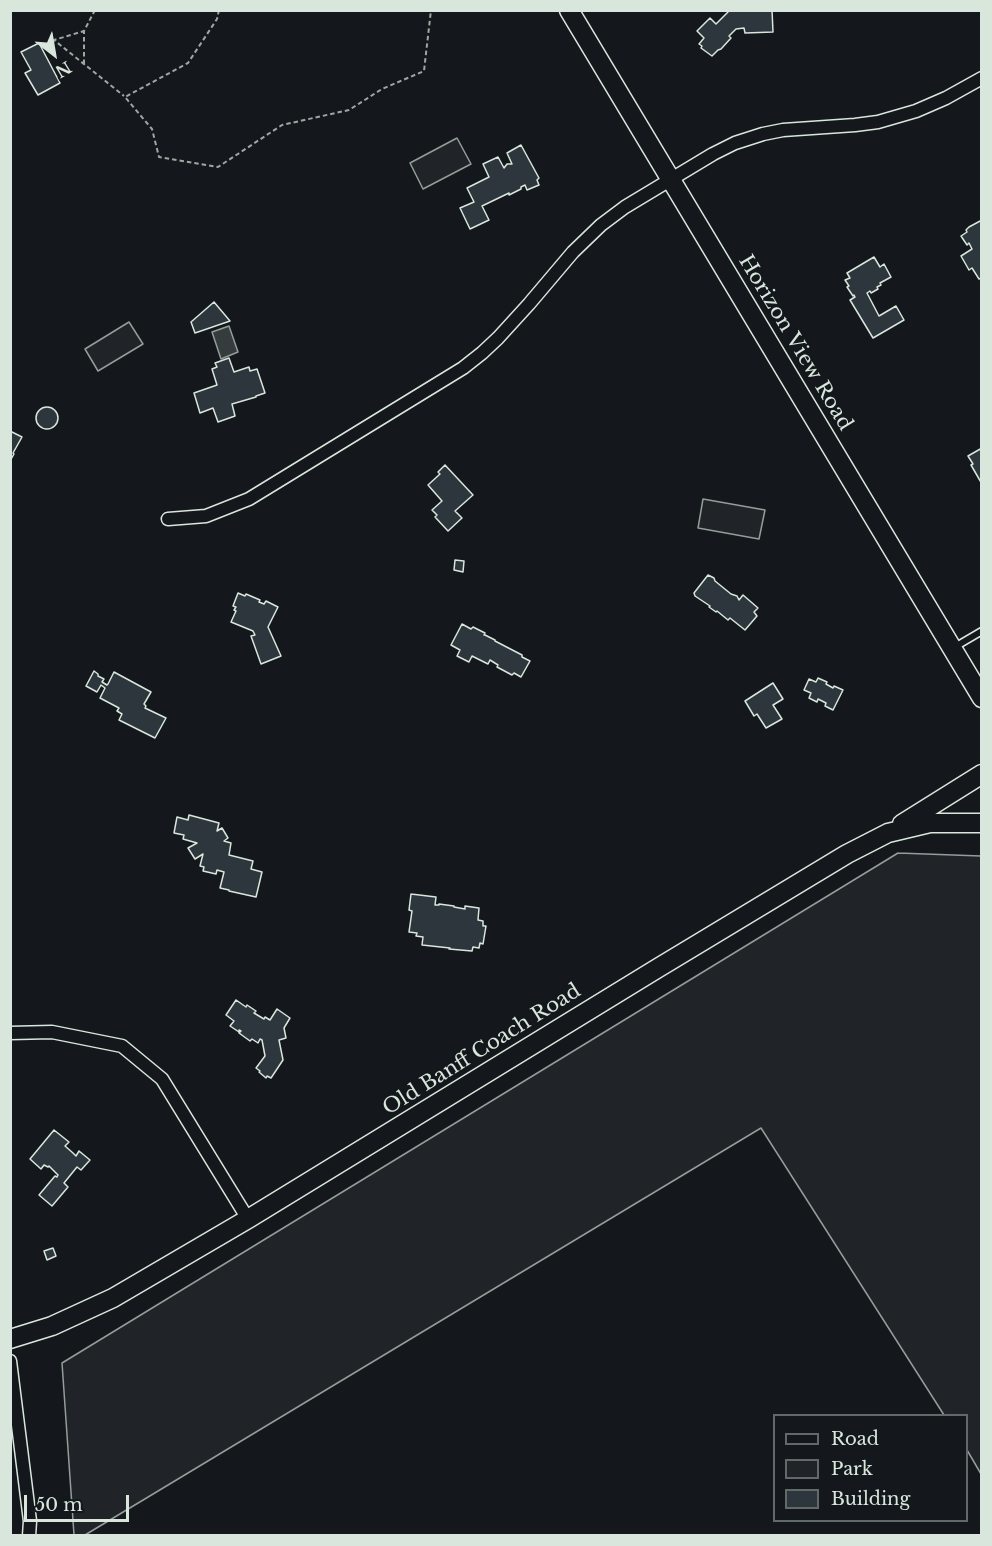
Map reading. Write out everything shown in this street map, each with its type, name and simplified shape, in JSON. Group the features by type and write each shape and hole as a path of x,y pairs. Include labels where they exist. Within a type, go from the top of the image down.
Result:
{"main road":[{"name":"Horizon View Road","path":"569,10 981,698"},
{"path":"888,833 981,774"},
{"name":"Old Banff Coach Road","path":"10,1339 52,1326 113,1298 248,1219 847,854 888,833 930,823 981,823"}],"street":[{"path":"168,519 206,516 249,499 463,368 498,338 573,252 601,225 625,207 713,154 735,143 783,130 878,122 916,111 946,98 981,78"},
{"path":"10,1033 52,1032 122,1046 162,1079 248,1219"},
{"path":"10,1361 30,1521 29,1536"}],"lane":[{"path":"953,648 981,631"}],"path":[{"path":"84,64 84,31 95,10"},
{"path":"125,97 188,63 217,19 219,10"},
{"path":"84,31 54,40 125,97 152,129 159,157 218,167 282,125 349,110 382,89 424,70 430,10"}],"green space":[{"path":"457,138 471,164 423,189 410,163"},
{"path":"129,322 143,344 98,371 85,349"},
{"path":"703,499 765,510 759,539 698,528"},
{"path":"898,853 981,856 981,1474 968,1452 968,1414 943,1414 761,1128 85,1535 74,1535 62,1363"}],"shaded area":[{"path":"229,326 238,352 221,359 212,332"}],"building":[{"path":"728,10 772,10 773,32 745,33 744,28 736,29 729,36 731,38 712,56 701,48 699,44 704,38 697,31 710,18 716,24"},
{"path":"39,43 60,83 38,95 25,73 31,70 21,52"},
{"path":"521,145 539,178 537,180 539,185 527,190 525,185 509,195 509,193 482,206 489,220 470,229 460,208 474,202 467,188 489,177 483,164 498,157 504,168 507,164 512,164 507,153"},
{"path":"982,220 982,278 979,279 972,268 969,270 961,256 972,249 961,236 967,232 969,227"},
{"path":"874,257 880,267 884,264 891,277 880,283 878,289 867,293 879,316 896,306 904,320 873,338 850,300 855,297 847,287 849,286 845,280 850,278 847,273"},
{"path":"214,302 230,321 195,333 191,322"},
{"path":"229,358 234,372 249,367 250,371 257,369 265,393 232,404 235,416 218,422 213,408 200,413 194,393 217,385 212,369 217,367 215,363"},
{"path":"47,407 55,410 58,418 55,426 47,429 39,426 36,418 39,410"},
{"path":"10,431 22,437 10,461"},
{"path":"982,448 982,484 968,456"},
{"path":"445,465 473,495 455,511 462,518 448,531 435,517 437,515 432,510 442,501 428,485 440,474 438,472"},
{"path":"455,560 464,561 463,572 454,570"},
{"path":"708,575 731,594 737,596 739,600 743,595 758,608 754,612 757,616 745,630 695,596 694,593"},
{"path":"238,593 278,607 268,627 281,656 261,664 251,636 255,635 253,631 231,622 236,611 234,610 236,607 233,606"},
{"path":"462,624 485,633 484,635 530,661 521,677 497,667 498,665 490,660 488,664 472,656 469,662 457,656 460,650 451,645"},
{"path":"94,671 104,679 102,682 107,685 114,672 151,692 144,704 145,708 166,718 155,738 119,720 122,714 117,711 119,708 100,698 105,688 101,685 97,692 86,686"},
{"path":"818,678 833,688 834,686 843,690 833,710 818,699 817,702 809,698 811,693 804,690 809,679 816,682"},
{"path":"773,683 783,699 773,705 782,719 766,728 757,714 754,716 745,701"},
{"path":"189,815 219,823 217,831 222,828 228,838 224,841 231,843 229,855 253,861 251,869 262,872 256,897 220,888 224,872 217,870 216,874 203,871 204,867 200,866 203,854 195,859 188,848 197,843 183,839 184,835 174,833 177,817 188,820"},
{"path":"411,894 436,897 435,905 465,909 465,906 479,908 478,920 483,921 483,926 486,926 483,944 480,943 479,948 473,947 472,951 422,945 423,937 409,932 412,911 409,910"},
{"path":"236,1000 256,1011 254,1013 264,1019 265,1017 270,1020 277,1009 290,1018 284,1028 286,1038 279,1040 283,1060 271,1078 267,1076 266,1078 256,1068 265,1056 262,1040 260,1039 258,1043 252,1039 250,1041 239,1033 241,1031 230,1026 234,1021 226,1015"},
{"path":"54,1130 69,1142 65,1146 76,1156 79,1151 90,1160 81,1170 77,1167 64,1183 68,1187 52,1206 39,1195 58,1175 49,1166 44,1165 41,1169 30,1159"},
{"path":"53,1248 56,1256 47,1260 44,1251"}]}
